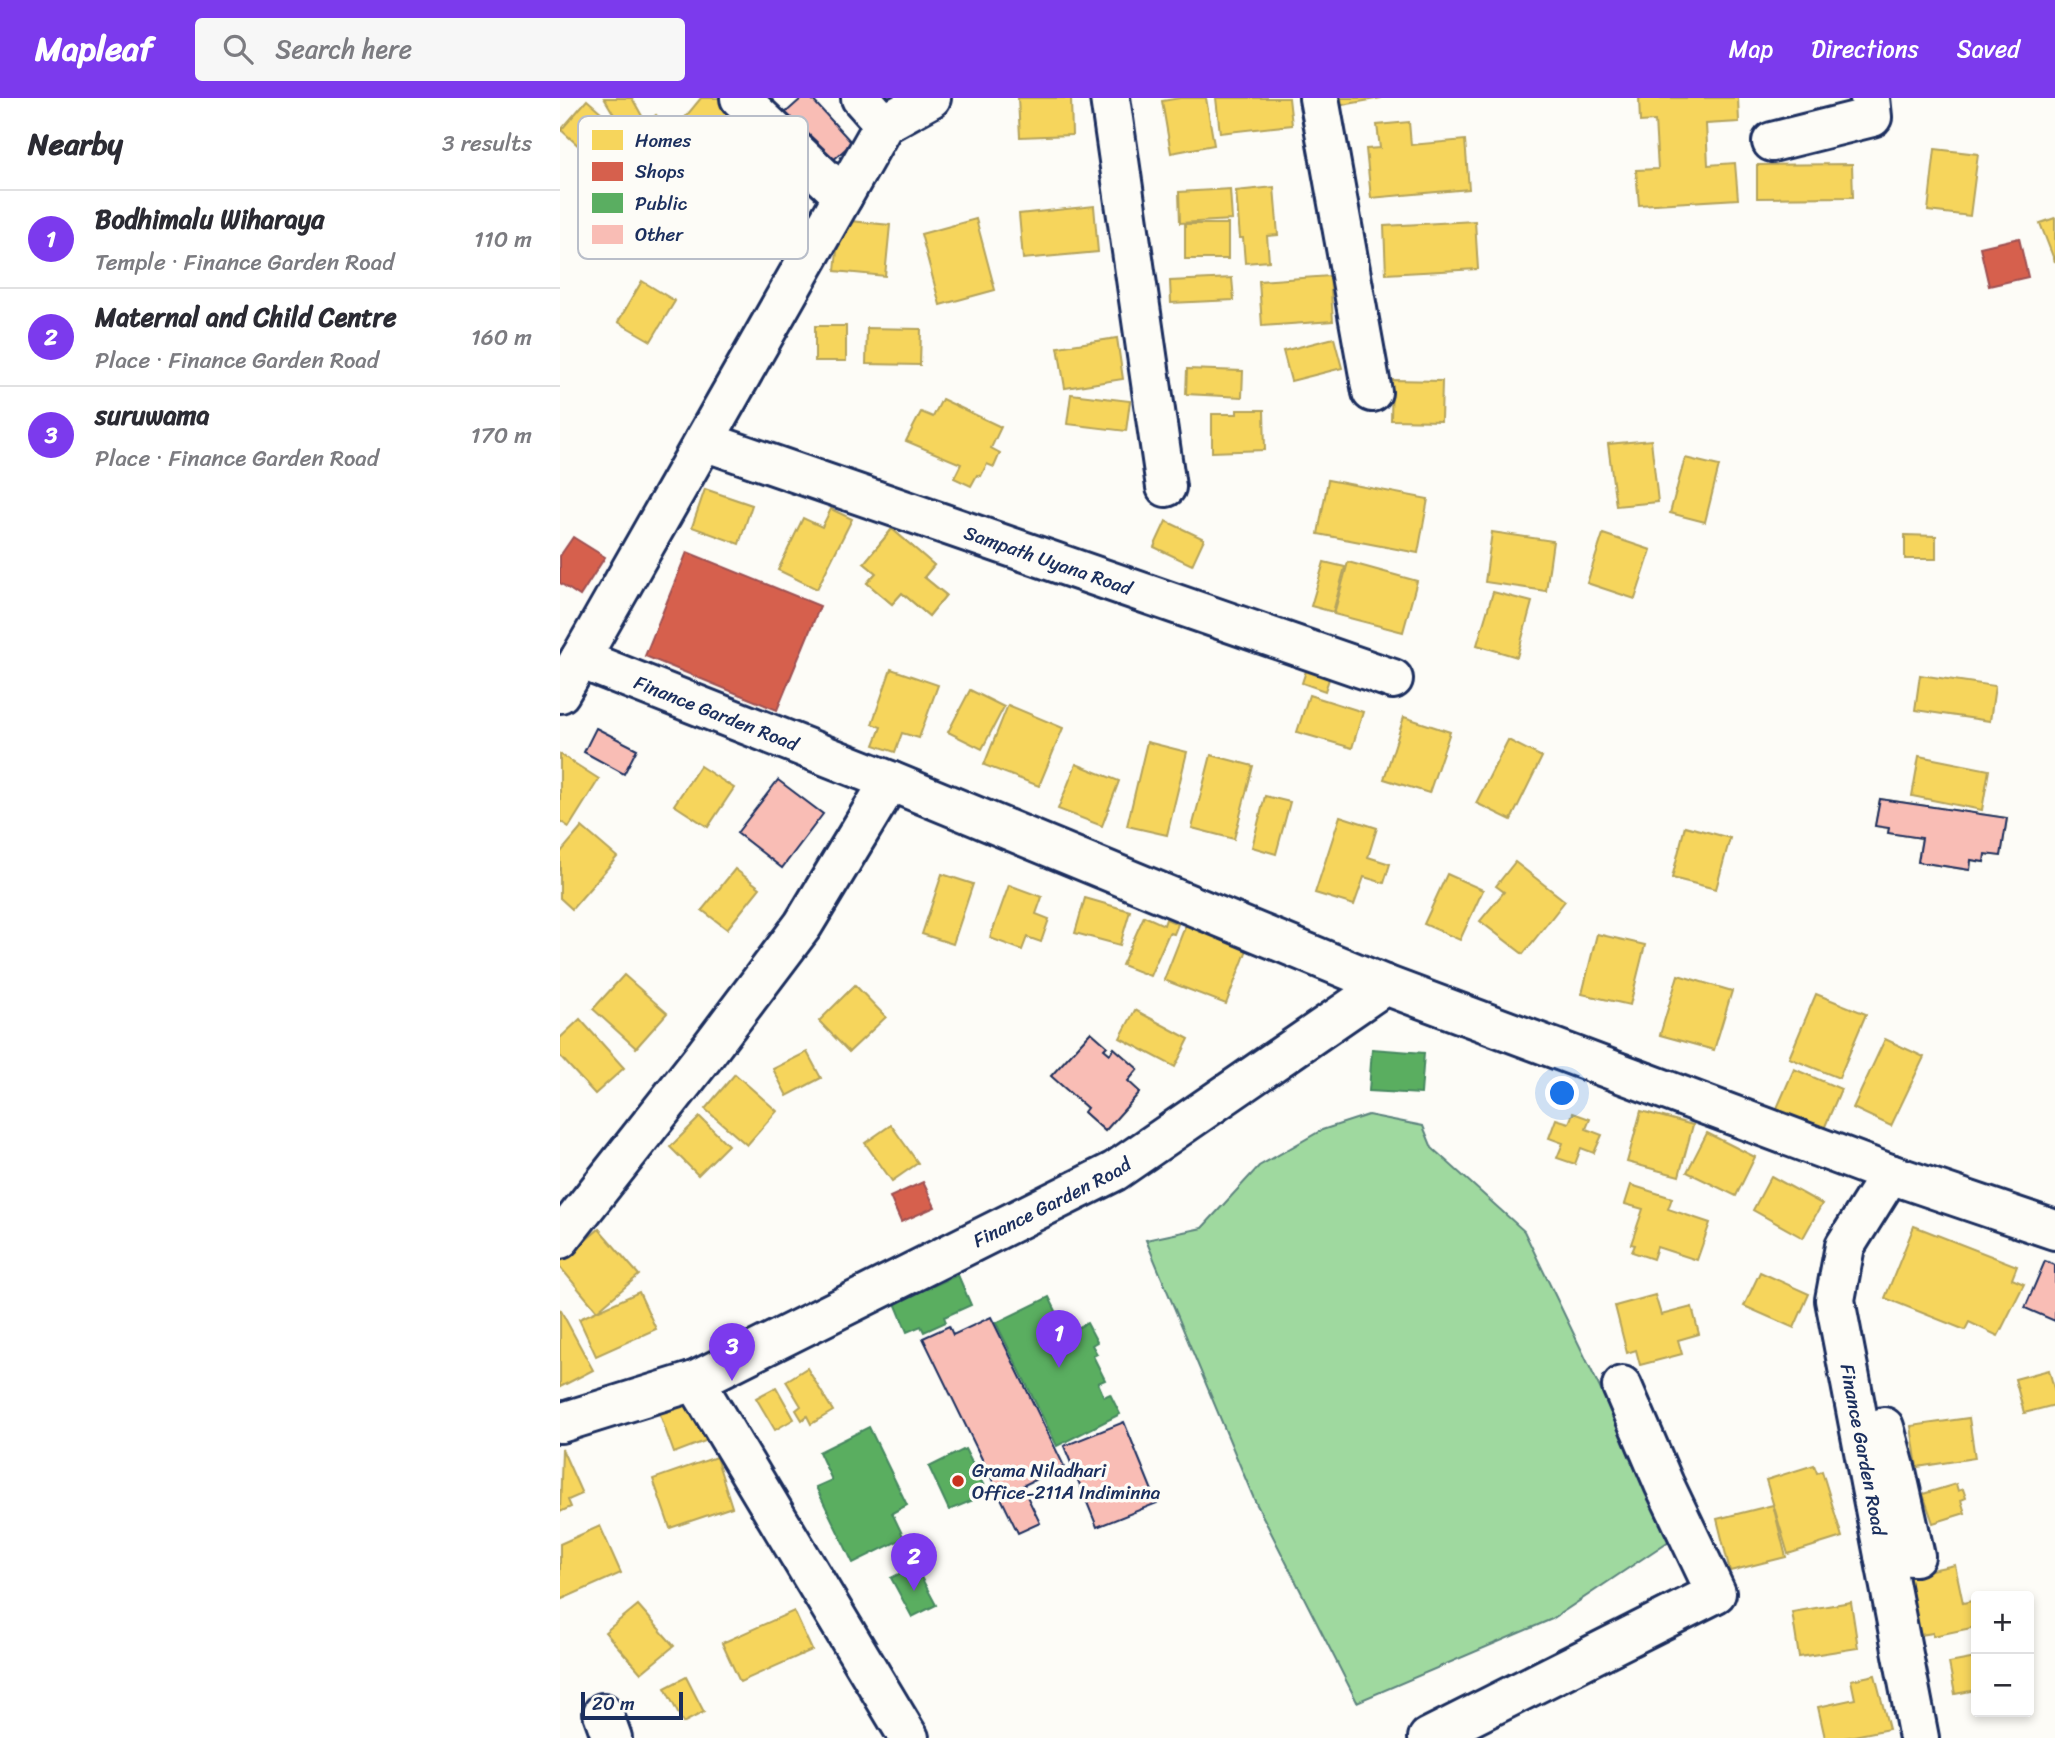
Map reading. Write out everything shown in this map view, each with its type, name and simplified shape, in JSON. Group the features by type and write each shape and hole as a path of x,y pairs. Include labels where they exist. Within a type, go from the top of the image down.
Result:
{"street":[{"path":"740,98 759,116"},
{"path":"808,258 843,196 873,111 931,98"},
{"path":"1110,98 1166,487"},
{"path":"1319,98 1372,392"},
{"path":"1772,142 1872,117 1870,98"},
{"path":"808,163 843,196"},
{"path":"560,693 807,259"},
{"name":"Sampath Uyana Road","path":"704,441 1393,680"},
{"name":"Finance Garden Road","path":"580,659 890,781 1385,985 1890,1174 2055,1230"},
{"path":"560,1239 803,925 890,781"},
{"name":"Finance Garden Road","path":"560,1423 695,1381 1115,1171 1385,985"},
{"name":"Finance Garden Road","path":"1890,1174 1845,1246 1835,1300 1919,1738"},
{"path":"695,1381 909,1738"},
{"path":"1428,1738 1716,1593 1622,1386"},
{"path":"1884,1427 1915,1556 1884,1555"}],"green space":[{"path":"1368,1115 1423,1126 1432,1148 1524,1231 1612,1413 1669,1541 1552,1619 1357,1702 1254,1499 1146,1240 1202,1228 1259,1166 1322,1130"}],"building: Homes":[{"path":"604,98 632,98 642,116 615,116"},
{"path":"701,98 719,98 733,110 728,116 686,116"},
{"path":"1018,98 1071,98 1072,135 1020,137"},
{"path":"1206,98 1214,145 1171,153 1162,101"},
{"path":"1216,98 1289,98 1292,125 1220,133"},
{"path":"1341,98 1381,98 1342,105"},
{"path":"1639,98 1738,98 1739,122 1706,124 1708,165 1735,163 1738,199 1639,205 1636,170 1658,169 1655,121 1640,122"},
{"path":"587,100 606,116 578,116 578,145 561,130"},
{"path":"1409,122 1411,145 1465,140 1469,189 1371,198 1366,149 1380,148 1377,125"},
{"path":"1935,149 1978,154 1970,216 1928,211"},
{"path":"1852,164 1853,197 1757,198 1757,165"},
{"path":"1274,187 1278,235 1267,236 1269,261 1245,263 1236,191"},
{"path":"1230,189 1232,220 1180,223 1179,192"},
{"path":"1094,206 1098,252 1023,259 1019,214"},
{"path":"2055,218 2055,262 2040,223"},
{"path":"976,219 995,290 940,305 921,234"},
{"path":"840,220 890,225 885,276 835,271"},
{"path":"1475,221 1478,269 1386,274 1384,226"},
{"path":"1185,224 1228,224 1228,259 1185,259"},
{"path":"1330,276 1333,321 1262,326 1259,281"},
{"path":"1232,278 1234,300 1171,303 1170,281"},
{"path":"642,281 675,301 651,341 618,322"},
{"path":"815,326 846,326 846,361 815,361"},
{"path":"867,328 921,329 920,365 866,364"},
{"path":"1117,338 1123,379 1065,388 1058,347"},
{"path":"1334,338 1342,368 1291,381 1283,351"},
{"path":"1187,369 1243,371 1242,397 1186,394"},
{"path":"1392,380 1442,381 1441,421 1391,420"},
{"path":"1071,394 1130,401 1126,431 1067,424"},
{"path":"942,399 1001,427 991,448 1000,453 994,467 987,464 981,476 977,475 971,486 954,478 961,464 906,441 921,412 933,417"},
{"path":"1237,410 1264,410 1265,450 1212,452 1212,414 1237,414"},
{"path":"1651,440 1658,502 1616,506 1608,444"},
{"path":"1685,458 1719,466 1705,522 1670,513"},
{"path":"1328,480 1428,499 1418,553 1318,534"},
{"path":"705,489 752,505 739,544 692,527"},
{"path":"831,509 852,519 817,589 778,570 803,518 822,527"},
{"path":"1166,521 1204,539 1192,565 1154,547"},
{"path":"892,529 934,565 924,577 946,595 929,616 902,593 892,604 867,583 876,573 864,563"},
{"path":"892,529 934,565 924,577 946,595 929,616 902,593 892,604 867,583 876,573 864,563"},
{"path":"1492,532 1553,541 1546,591 1485,582"},
{"path":"1603,534 1651,550 1635,599 1587,583"},
{"path":"1905,535 1936,536 1936,559 1905,559"},
{"path":"1324,562 1345,567 1333,612 1311,606"},
{"path":"1348,562 1417,581 1403,632 1334,614"},
{"path":"1493,592 1532,602 1517,657 1477,645"},
{"path":"1310,659 1333,667 1325,691 1302,683"},
{"path":"891,669 938,685 919,738 902,733 895,752 874,745 881,727 872,724"},
{"path":"1920,675 1995,686 1990,721 1915,710"},
{"path":"970,690 1004,707 982,749 948,732"},
{"path":"1309,695 1363,712 1352,748 1297,732"},
{"path":"1008,705 1063,728 1039,786 984,765"},
{"path":"1404,717 1450,732 1429,793 1384,779"},
{"path":"1508,740 1542,757 1511,820 1476,803"},
{"path":"1147,742 1187,752 1167,835 1127,826"},
{"path":"560,754 599,779 569,827 560,821"},
{"path":"1211,755 1253,766 1234,839 1192,828"},
{"path":"1919,756 1989,770 1982,810 1912,796"},
{"path":"1076,764 1119,781 1102,826 1058,809"},
{"path":"700,766 734,788 708,827 674,805"},
{"path":"1265,796 1290,802 1276,854 1252,847"},
{"path":"1880,799 2007,818 2001,856 1985,854 1984,862 1971,860 1970,870 1918,862 1922,838 1888,833 1889,828 1875,826"},
{"path":"1340,816 1377,828 1368,857 1390,864 1384,883 1364,877 1354,905 1315,893"},
{"path":"1685,826 1730,838 1716,889 1672,878"},
{"path":"582,827 617,857 572,909 560,898 560,853"},
{"path":"1515,862 1565,901 1523,954 1480,921 1504,892 1496,886"},
{"path":"735,869 760,888 727,929 702,910"},
{"path":"942,874 973,884 953,944 922,934"},
{"path":"1447,874 1483,890 1460,940 1424,924"},
{"path":"1009,885 1042,897 1036,914 1049,919 1041,942 1027,937 1022,950 990,938"},
{"path":"1085,898 1130,911 1120,945 1075,933"},
{"path":"1144,916 1164,925 1166,919 1178,924 1174,934 1169,933 1150,976 1122,965"},
{"path":"1186,924 1248,947 1226,1004 1164,980"},
{"path":"1597,934 1645,945 1630,1005 1582,994"},
{"path":"624,975 667,1013 636,1048 593,1009"},
{"path":"1678,975 1732,991 1714,1050 1660,1035"},
{"path":"855,985 886,1017 849,1052 819,1021"},
{"path":"1816,994 1866,1014 1839,1078 1789,1058"},
{"path":"1135,1010 1189,1039 1175,1067 1120,1038"},
{"path":"580,1019 624,1068 595,1094 560,1056 560,1038"},
{"path":"1091,1032 1107,1046 1104,1049 1110,1054 1114,1048 1138,1069 1128,1081 1140,1092 1105,1131 1084,1112 1087,1108 1051,1076"},
{"path":"1885,1039 1924,1057 1891,1126 1853,1108"},
{"path":"807,1052 821,1078 787,1096 773,1069"},
{"path":"1794,1069 1841,1089 1818,1143 1771,1122"},
{"path":"735,1074 777,1111 747,1145 705,1109"},
{"path":"1641,1111 1693,1125 1679,1176 1627,1162"},
{"path":"1573,1113 1590,1119 1586,1129 1602,1135 1594,1153 1581,1148 1575,1164 1557,1158 1563,1143 1549,1138 1556,1119 1569,1123"},
{"path":"700,1117 728,1145 698,1175 670,1147"},
{"path":"891,1125 918,1163 892,1181 865,1143"},
{"path":"1707,1133 1755,1157 1736,1196 1687,1172"},
{"path":"1771,1176 1822,1204 1803,1238 1753,1210"},
{"path":"1631,1185 1672,1198 1668,1209 1710,1223 1697,1260 1657,1247 1653,1259 1632,1252 1635,1245 1631,1244 1643,1209 1625,1204"},
{"path":"1914,1226 2017,1266 2012,1279 2024,1284 1998,1336 1969,1322 1965,1330 1885,1298"},
{"path":"599,1229 639,1275 597,1311 560,1267 560,1262"},
{"path":"1760,1272 1809,1294 1794,1328 1744,1306"},
{"path":"639,1292 656,1329 596,1356 579,1319"},
{"path":"1655,1295 1661,1315 1692,1307 1699,1334 1678,1340 1682,1354 1640,1365 1636,1350 1627,1353 1615,1306"},
{"path":"560,1309 593,1370 560,1387"},
{"path":"807,1368 833,1411 811,1424 807,1416 802,1420 796,1410 801,1406 786,1381"},
{"path":"2049,1370 2055,1392 2055,1405 2024,1413 2015,1379"},
{"path":"776,1387 794,1419 775,1430 756,1398"},
{"path":"692,1396 708,1440 674,1453 658,1409"},
{"path":"1969,1418 1975,1458 1917,1467 1911,1426"},
{"path":"562,1449 582,1494 568,1500 571,1507 560,1512"},
{"path":"716,1457 732,1507 670,1528 653,1479"},
{"path":"1814,1465 1817,1473 1822,1471 1842,1537 1788,1554 1766,1480"},
{"path":"1956,1484 1958,1491 1963,1489 1966,1498 1961,1500 1965,1513 1933,1523 1923,1494"},
{"path":"1773,1505 1786,1557 1730,1571 1717,1519"},
{"path":"600,1526 621,1573 560,1600 560,1544"},
{"path":"1955,1565 1963,1603 1971,1601 1971,1628 1933,1636 1933,1633 1920,1635 1907,1575"},
{"path":"1851,1602 1858,1648 1799,1657 1792,1612"},
{"path":"638,1605 674,1646 641,1673 605,1632"},
{"path":"794,1611 812,1650 740,1682 722,1643"},
{"path":"1971,1659 1971,1691 1955,1694 1949,1663"},
{"path":"1875,1675 1889,1729 1844,1738 1825,1738 1818,1707 1855,1699 1851,1680"},
{"path":"686,1677 704,1712 683,1723 665,1688"}],"building: Shops":[{"path":"2019,238 2028,277 1989,286 1980,247"},
{"path":"573,537 605,557 580,596 560,583 560,556"},
{"path":"687,552 820,606 777,710 645,656"},
{"path":"923,1182 935,1207 901,1222 890,1197"}],"building: Public":[{"path":"1372,1049 1424,1053 1421,1094 1369,1091"},
{"path":"958,1275 971,1305 944,1317 946,1322 924,1332 921,1326 907,1332 895,1303"},
{"path":"1049,1297 1067,1333 1087,1323 1097,1342 1092,1345 1097,1354 1093,1356 1105,1380 1098,1383 1104,1397 1110,1394 1120,1414 1057,1446 996,1323"},
{"path":"869,1427 907,1505 892,1513 904,1538 853,1563 816,1487 832,1480 819,1452"},
{"name":"Grama Niladhari Office-211A Indiminna","path":"965,1449 988,1494 949,1510 929,1467"},
{"path":"915,1566 936,1605 912,1617 891,1578"}],"building: Other":[{"path":"802,98 811,98 852,143 830,163 808,140 808,116 784,114"},
{"path":"596,728 637,749 624,774 584,752"},
{"path":"778,780 823,814 782,868 737,833"},
{"path":"1880,799 2007,818 2001,856 1985,854 1984,862 1971,860 1970,870 1918,862 1922,838 1888,833 1889,828 1875,826"},
{"path":"1091,1032 1107,1046 1104,1049 1110,1054 1114,1048 1138,1069 1128,1081 1140,1092 1105,1131 1084,1112 1087,1108 1051,1076"},
{"path":"2045,1261 2055,1265 2055,1321 2025,1308"},
{"path":"991,1317 1064,1466 1022,1486 1040,1523 1018,1533 923,1338 949,1326 953,1335"},
{"path":"1124,1422 1157,1503 1097,1527 1064,1446"}],"place":[{"name":"Bodhimalu Wiharaya","path":"1059,1368"},
{"name":"suruwama","path":"732,1381"},
{"name":"Grama Niladhari Office-211A Indiminna","path":"958,1481"},
{"name":"Maternal and Child Centre","path":"914,1591"}]}
